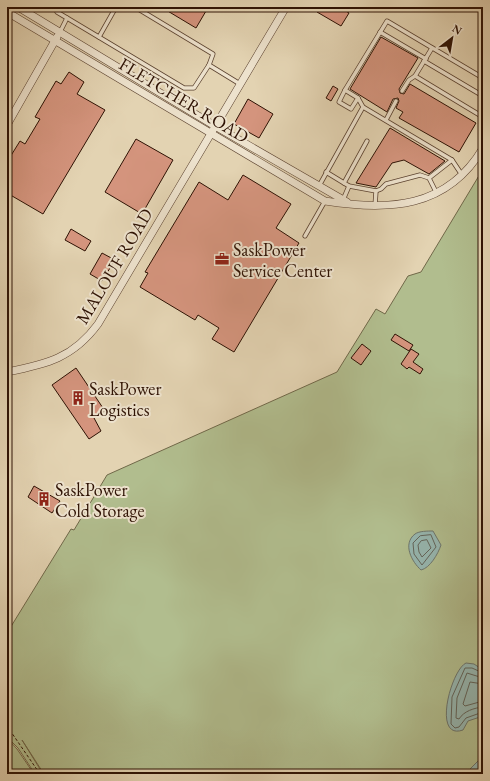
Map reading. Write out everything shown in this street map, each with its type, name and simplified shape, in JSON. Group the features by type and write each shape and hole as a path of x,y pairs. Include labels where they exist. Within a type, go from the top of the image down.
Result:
{"street":[{"name":"FLETCHER ROAD","path":"18,7 215,126 346,202"},
{"name":"MALOUF ROAD","path":"7,372 52,361 75,349 89,337 286,7"},
{"name":"FLETCHER ROAD","path":"7,12 325,201 375,206 394,206 418,201 437,193 462,175 483,148"},
{"path":"7,125 60,32"}],"lane":[{"path":"55,7 57,12 184,88 194,88 213,58 210,52 135,7"},
{"path":"99,37 116,7"},
{"path":"60,32 67,18"},
{"path":"358,98 351,109 339,102 387,21 483,78"},
{"path":"380,32 483,96"},
{"path":"402,91 409,80 415,76 432,48"},
{"path":"209,65 240,84"},
{"path":"415,76 483,117"},
{"path":"346,90 358,98 363,107 452,160 462,175"},
{"path":"386,120 396,102"},
{"path":"319,186 363,107"},
{"path":"344,183 367,141"},
{"path":"429,178 452,160"},
{"path":"326,172 350,186 376,191 381,189 386,184 420,175 429,178 437,193"},
{"path":"346,202 350,186"},
{"path":"375,206 376,191"},
{"path":"305,236 325,201"}],"path":[{"path":"7,726 40,774"}],"green space":[{"path":"483,169 483,774 44,774 22,740 43,774 35,774 18,748 7,737 7,633 71,529 74,530 107,475 337,372 376,309 385,314 408,276 421,272"},
{"path":"7,738 17,749 34,774 7,774"}],"water":[{"path":"433,531 441,545 436,556 428,567 421,570 412,558 409,543 411,538 417,533"},
{"path":"466,663 474,664 483,670 483,716 468,721 463,730 454,731 448,725 446,715 447,703 455,678 460,668"},
{"path":"483,756 483,774 461,774 468,771"}],"building":[{"path":"161,7 198,7 206,11 196,28"},
{"path":"320,7 339,7 349,13 341,26 317,12"},
{"path":"381,37 418,58 399,89 400,93 404,94 410,84 476,123 459,152 399,118 403,112 396,108 399,101 398,98 393,99 387,112 350,89"},
{"path":"69,72 84,82 77,94 105,110 43,214 7,193 7,162 20,141 25,144 40,119 35,117 56,81 61,84"},
{"path":"333,86 338,89 331,101 326,98"},
{"path":"248,99 273,114 259,138 234,124"},
{"path":"390,128 445,161 429,174 404,160 392,163 376,187 356,183"},
{"path":"136,139 173,160 142,214 105,192"},
{"name":"SaskPower Service Center","path":"243,175 291,204 276,228 299,243 234,352 212,339 219,328 198,315 195,320 140,287 148,273 145,272 199,182 228,200"},
{"path":"71,229 91,241 85,251 65,240"},
{"path":"102,253 115,260 102,281 90,274"},
{"path":"395,334 413,345 409,351 391,340"},
{"path":"362,344 371,351 361,365 351,358"},
{"path":"411,349 419,354 413,362 423,369 420,374 409,367 407,369 401,364"},
{"name":"SaskPower Logistics","path":"76,368 105,411 94,418 101,431 89,439 52,385"},
{"name":"SaskPower Cold Storage","path":"34,486 60,501 52,513 28,497"}],"place":[{"name":"SaskPower Service Center","path":"222,259"},
{"name":"SaskPower Logistics","path":"78,398"},
{"name":"SaskPower Cold Storage","path":"44,499"}]}
